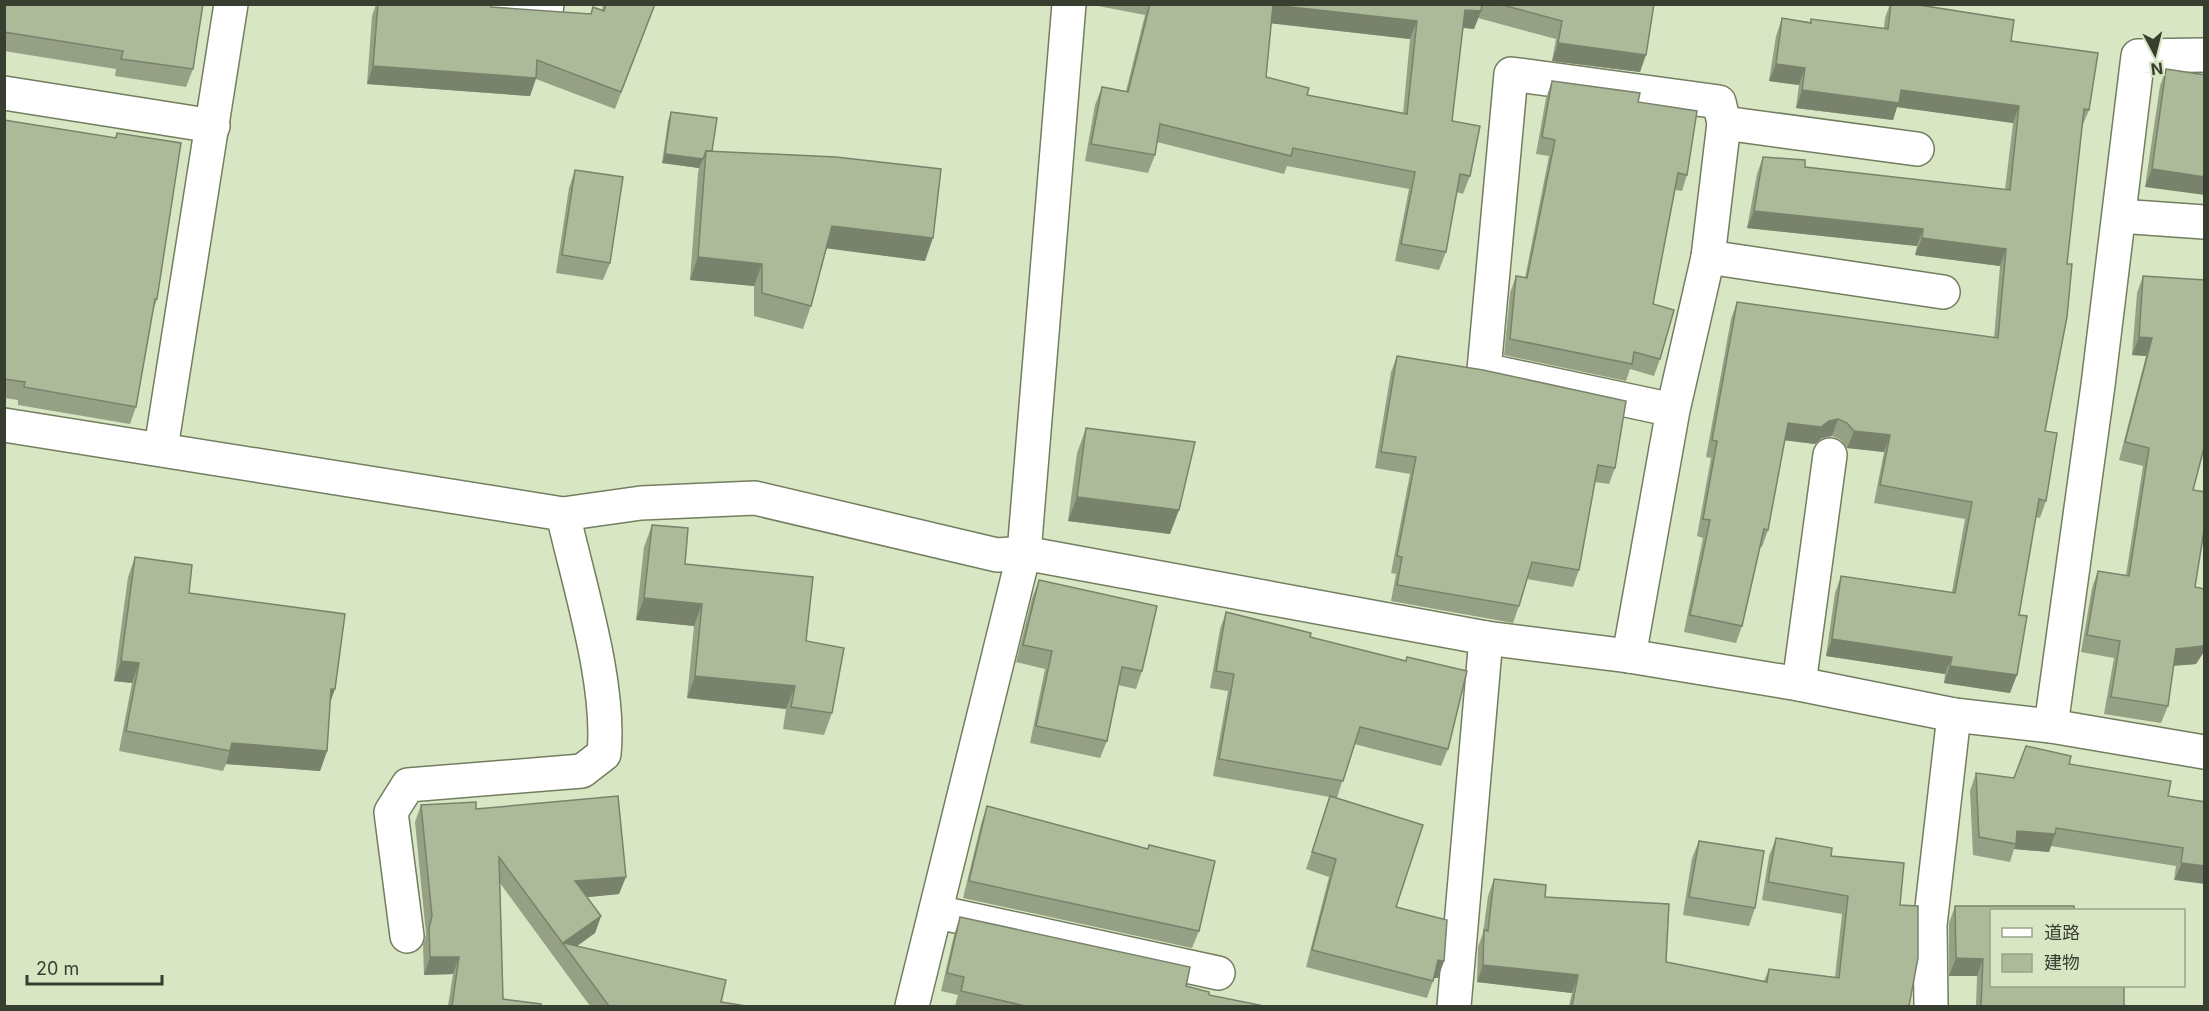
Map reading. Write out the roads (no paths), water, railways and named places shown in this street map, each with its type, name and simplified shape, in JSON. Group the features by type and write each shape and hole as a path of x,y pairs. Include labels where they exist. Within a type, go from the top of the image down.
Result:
{"street":[{"path":"161,448 231,4"},
{"path":"501,4 546,11 547,4"},
{"path":"912,1006 1024,553 1069,4"},
{"path":"2051,726 2138,56 2205,56"},
{"path":"1629,656 1673,410 1708,257 1724,123 1719,102 1511,74 1484,370 1673,410"},
{"path":"4,93 213,126"},
{"path":"1724,123 1917,149"},
{"path":"2119,216 2205,222"},
{"path":"1708,257 1943,292"},
{"path":"4,425 161,448 563,514 641,503 755,498 997,555 1024,553 1486,638 1629,656 1799,684 1954,716 2051,726 2205,752"},
{"path":"1799,684 1830,455"},
{"path":"407,936 391,812 408,785 582,771 604,754 607,726 598,667 563,514"},
{"path":"1454,1006 1486,638"},
{"path":"1931,1006 1930,925 1954,716"},
{"path":"937,912 1218,973"}]}
